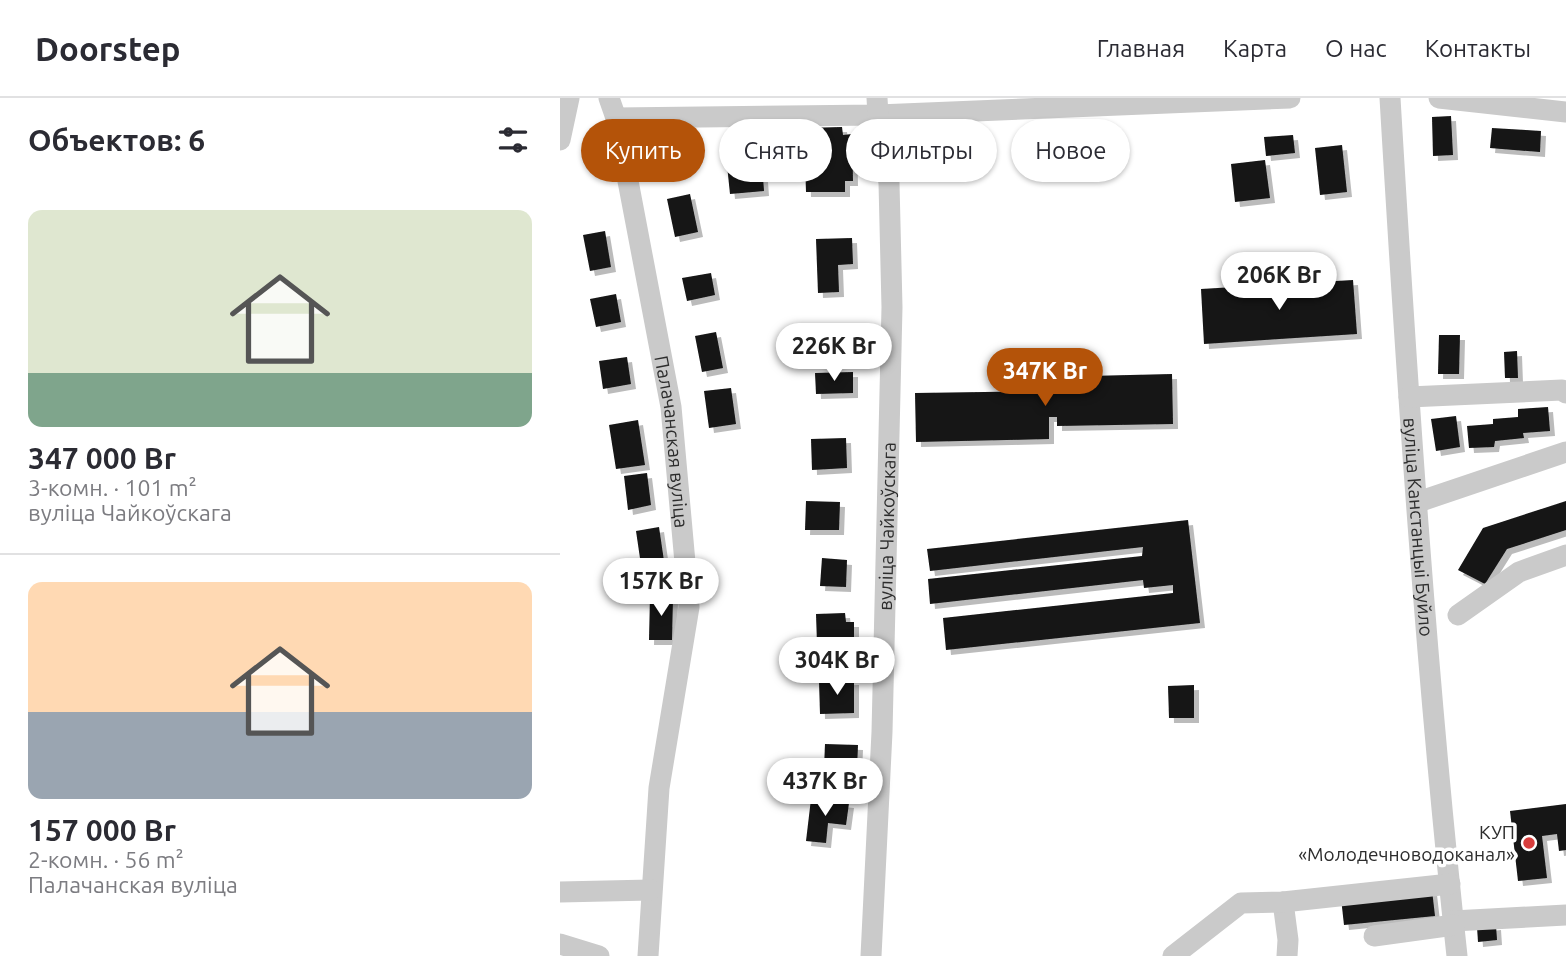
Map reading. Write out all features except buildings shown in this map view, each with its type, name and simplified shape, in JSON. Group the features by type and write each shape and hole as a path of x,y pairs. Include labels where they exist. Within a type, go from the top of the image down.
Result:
{"street":[{"path":"560,141 569,98"},
{"path":"612,108 878,107 1290,98"},
{"name":"вуліца Канстанцыі Буйло","path":"1391,98 1409,397 1434,732 1457,956"},
{"path":"1438,98 1566,112"},
{"name":"вуліца Чайкоўскага","path":"872,956 882,732 892,307 889,183 878,107"},
{"name":"Палачанская вуліца","path":"612,108 671,407 689,607 659,788 648,956"},
{"path":"1409,397 1562,390 1566,393"},
{"path":"1418,502 1566,452"},
{"path":"1458,615 1518,572 1566,555"},
{"path":"1173,956 1241,903 1450,884"},
{"path":"560,892 651,890"},
{"path":"1283,901 1288,940 1287,956"},
{"path":"1374,936 1453,923 1566,915"},
{"path":"560,944 599,956"}],"place":[{"name":"КУП «Молодечноводоканал»","path":"1529,843"}]}
